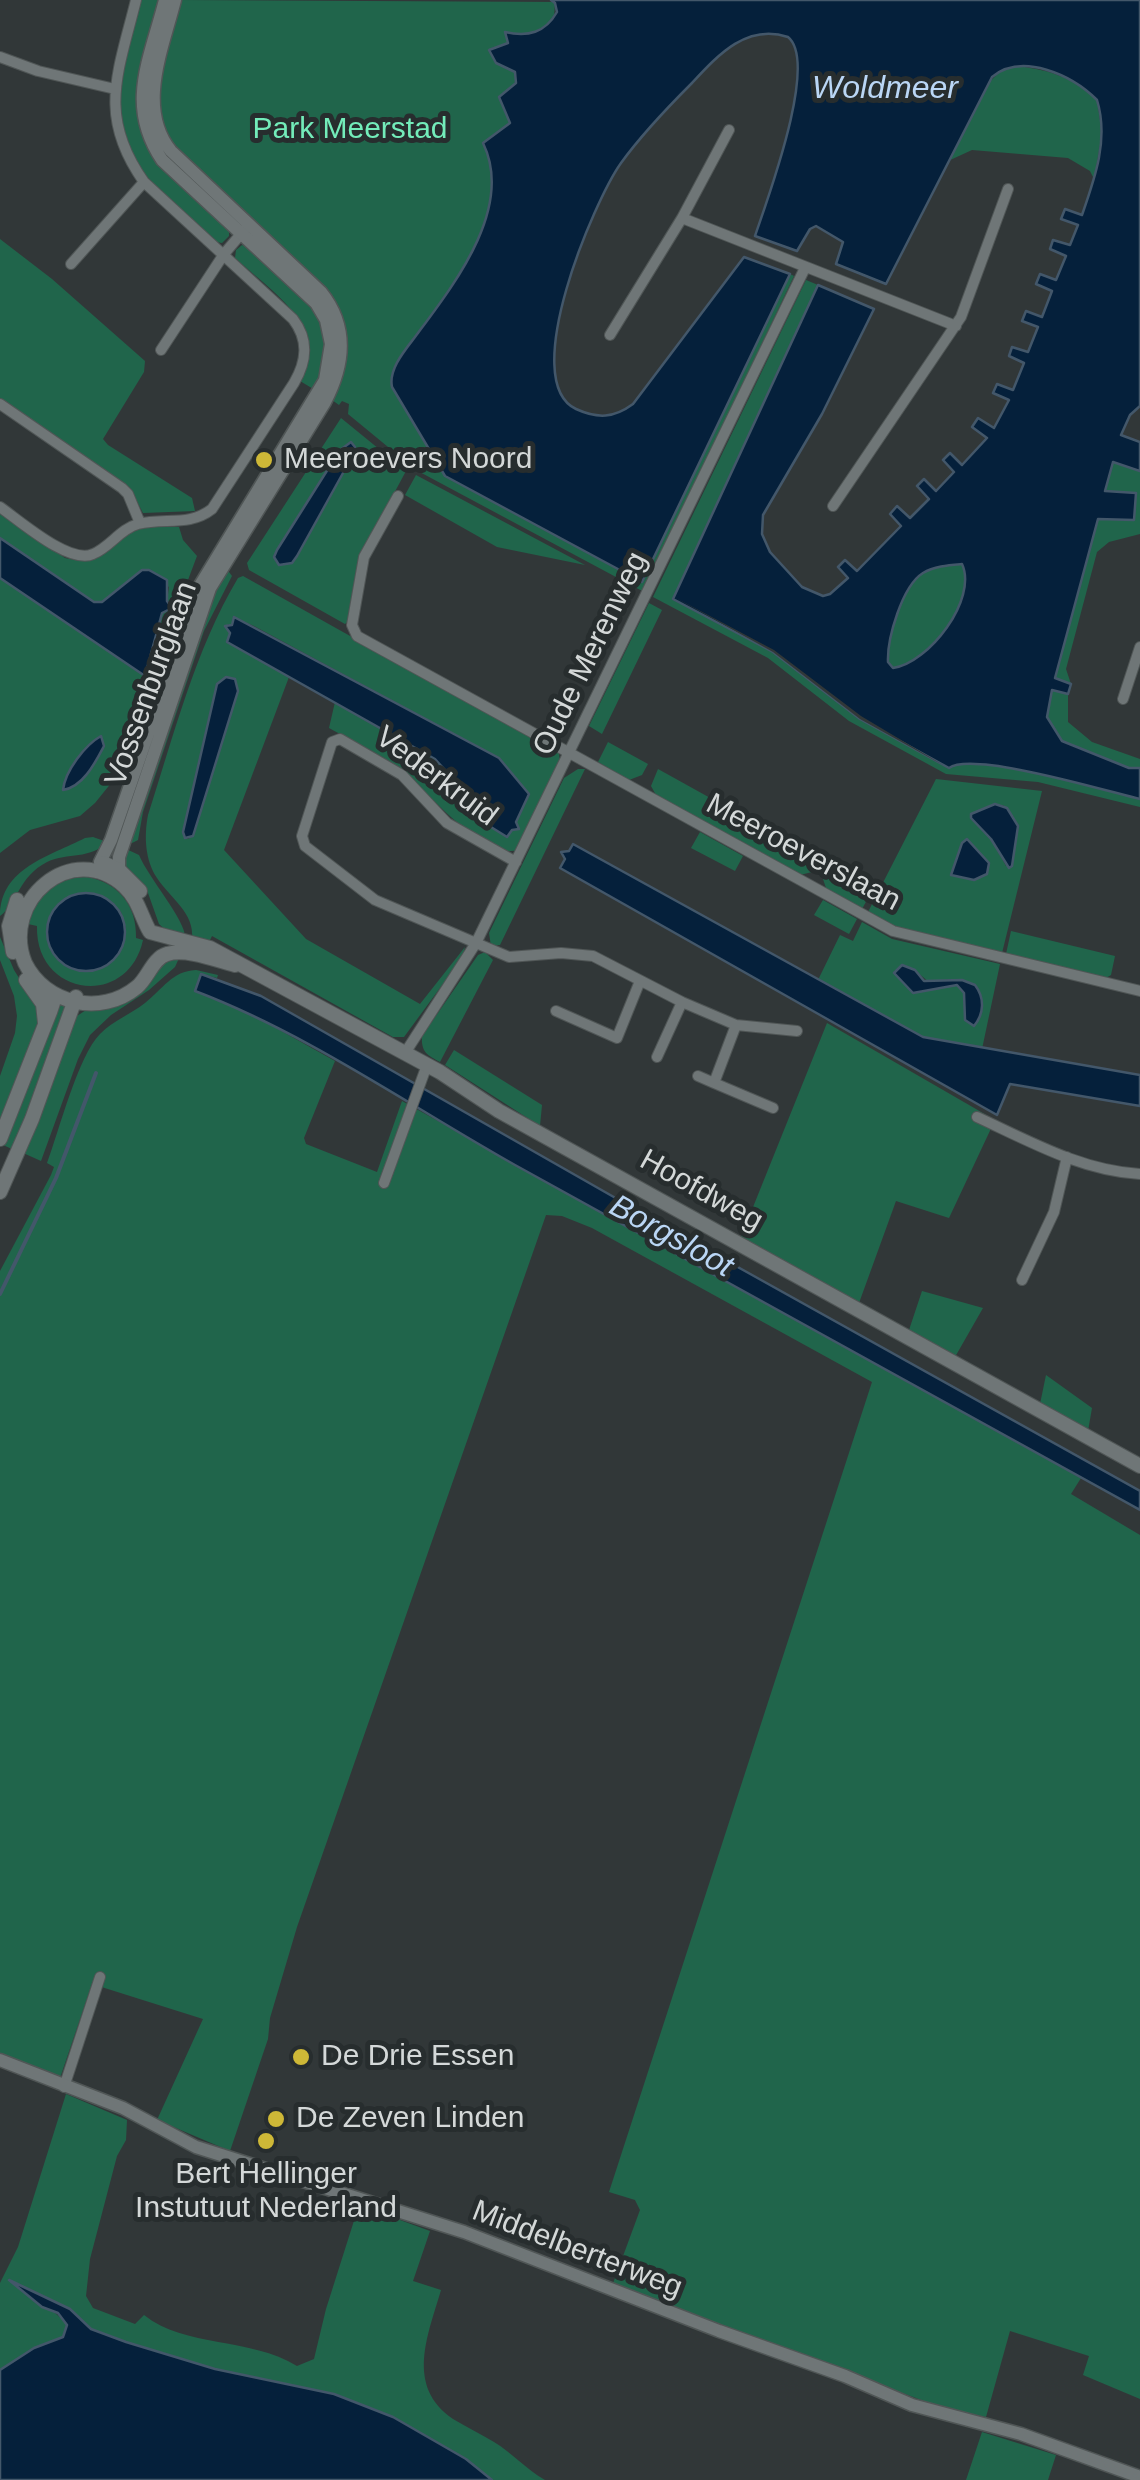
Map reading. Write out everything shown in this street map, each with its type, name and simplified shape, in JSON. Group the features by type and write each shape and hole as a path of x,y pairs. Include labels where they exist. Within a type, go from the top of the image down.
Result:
{"main road":[{"path":"70,861 119,870 144,897 154,934 146,964 124,986 109,993 76,998 43,992 20,970 8,928 22,892 43,871 70,861"},
{"path":"97,866 131,894 142,911 147,930 154,934"},
{"path":"8,928 27,937 32,956 44,974 76,998"},
{"name":"Hoofdweg","path":"154,934 210,948 405,1053 499,1111 1140,1466"},
{"name":"Hoofdweg","path":"76,998 104,1002 128,993 139,986 164,954 186,954 235,964"},
{"path":"0,1139 45,1023 43,992"},
{"path":"0,1192 32,1119 76,998"}],"street":[{"path":"0,507 79,557 97,553 127,528 140,523 201,518 212,510 291,388 304,361 302,335 293,319 144,182 126,154 118,135 114,89 136,0"},
{"name":"Vossenburglaan","path":"119,870 119,858 138,798 210,588 325,402 341,367 340,326 327,299 162,160 149,140 142,116 142,93 165,0"},
{"name":"Vossenburglaan","path":"97,866 111,840 191,603 214,558 316,397 329,365 329,330 322,311 171,152 158,128 152,97 175,0"},
{"path":"0,57 38,71 114,89"},
{"path":"610,334 682,218 729,130"},
{"path":"71,264 144,182"},
{"path":"833,506 956,326 1008,189"},
{"path":"682,218 956,326"},
{"path":"161,350 245,229"},
{"name":"Oude Merenweg","path":"405,1053 476,944 805,268"},
{"path":"0,404 122,488 140,523"},
{"name":"Meeroeverslaan","path":"398,496 364,557 353,630 357,636 893,932 1140,991"},
{"path":"1123,699 1140,647"},
{"name":"Vederkruid","path":"476,944 375,900 305,846 302,836 332,742 340,739 382,762 402,776 448,823 516,862"},
{"path":"476,944 509,958 592,956 736,1025 797,1030"},
{"path":"556,1010 617,1038 640,981"},
{"path":"657,1058 682,1002"},
{"path":"714,1083 736,1025"},
{"path":"384,1184 427,1066"},
{"path":"698,1076 773,1108"},
{"path":"977,1117 1067,1158 1140,1174"},
{"path":"1022,1280 1054,1212 1067,1158"},
{"path":"64,2087 100,1977"},
{"name":"Middelberterweg","path":"0,2060 122,2108 196,2146 464,2232 912,2405 1048,2443 1140,2477"}],"green space":[{"path":"140,0 160,0 138,114 145,141 229,231 222,243 216,242 163,194 135,159 125,139 119,116 119,80"},
{"name":"Park Meerstad","path":"180,0 555,2 554,19 542,28 506,33 508,43 496,63 515,72 515,79 510,123 484,143 492,193 486,218 449,291 399,358 392,387 445,476 642,581 790,274 794,276 644,592 416,470 348,414 349,404 342,401 339,405 332,400 346,365 346,334 170,145 158,116 160,81"},
{"path":"1013,66 1058,75 1097,100 1102,134 1094,179 1090,171 1068,158 972,150 948,161 982,92 991,80"},
{"path":"0,239 145,361 144,372 103,439 192,498 195,511 143,513 130,488 0,399"},
{"path":"242,245 252,248 290,281 321,321 328,353 315,390 300,381 308,362 303,327 280,297 235,258"},
{"path":"806,280 818,285 674,599 773,652 860,719 948,768 984,765 1041,774 1140,799 1140,807 1038,782 946,774 849,721 768,658 653,597"},
{"path":"341,418 406,471 362,553 349,621 345,624 249,570 247,563","holes":["334,491 292,563 280,565 275,561"]},
{"path":"1113,462 1140,471 1140,534 1109,542 1097,552 1066,669 1071,684 1055,679 1098,518 1133,520 1105,492"},
{"path":"416,475 585,565 497,547 405,495"},
{"path":"0,514 65,558 95,558 135,530 160,527 179,527 183,540 197,556 112,782 80,816 30,830 0,853 0,578 144,676 162,613 172,608 167,602 169,587 142,570 102,602 93,602 0,538"},
{"path":"962,564 963,594 947,627 921,655 893,668 888,662 890,640 909,589 927,571"},
{"path":"226,568 232,576 204,631 143,812 138,840 129,842 199,627"},
{"path":"243,576 559,753 560,764 518,850 488,844 454,820 398,767 329,728 335,702 435,759 453,779 516,823 499,758 254,626 235,618 232,626 228,624 227,642 289,677 224,850 306,939 420,1004 465,947 462,958 404,1037 393,1037 212,936 208,944 192,939 190,921 150,864 148,815 197,664 238,578","holes":["226,677 236,698 193,836 184,838 217,684"]},
{"path":"649,603 662,610 602,734 589,726"},
{"path":"1053,689 1068,694 1068,722 1092,742 1140,759 1140,768 1129,768 1062,741 1047,717"},
{"path":"608,742 648,764 642,775 629,780 598,762"},
{"path":"585,769 500,945 491,946 489,933 564,778"},
{"path":"658,769 822,860 816,871 800,875 656,795 651,786"},
{"path":"936,779 1042,791 1002,953 893,926 868,912","holes":["1003,805 1014,817 1006,866 991,839 971,819"]},
{"path":"700,832 743,856 735,871 691,848"},
{"path":"93,837 107,842 86,854 55,859 37,868 0,916 8,886 18,875 43,858"},
{"path":"124,848 139,855 180,921 185,937 169,933 159,924 148,893 125,865"},
{"path":"831,865 873,889 862,909 826,888 823,879"},
{"path":"76,878 98,880 117,890 133,916 136,938 143,940 134,962 120,977 102,985 84,986 66,980 51,968 40,950 37,926 28,924 42,896 57,884","holes":["101,896 121,912 126,929 109,965 86,971 62,963"]},
{"path":"823,900 857,919 849,934 814,915"},
{"path":"862,922 892,939 1000,964 982,1049 923,1037 818,980 840,935 853,941","holes":["894,970 918,973 929,982 963,981 980,991 967,1023 964,993 957,985 938,987"]},
{"path":"1011,931 1115,956 1111,975 1106,978 1006,954"},
{"path":"0,937 14,970 39,1010 0,1129 0,1076 17,1016 0,960"},
{"path":"485,952 493,960 440,1062 426,1052 422,1036 478,955"},
{"path":"180,956 175,967 149,990 111,1015 90,1035 41,1161 21,1152 74,1018 89,1008 113,1005 160,964"},
{"path":"196,970 218,975 217,978 201,974 195,991 242,1009 335,1061 304,1138 306,1144 377,1172 402,1101 1081,1478 1071,1494 1140,1535 1140,2399 1083,2375 1089,2356 1010,2331 986,2417 943,2408 612,2286 640,2210 635,2200 609,2192 872,1382 592,1228 562,1216 546,1215 297,1927 270,2018 268,2039 230,2151 157,2120 203,2019 92,1984 60,2078 0,2053 0,1271 51,1175 54,1167 47,1163 92,1045 105,1029 145,1003 174,977"},
{"path":"58,1001 66,1004 14,1150 1,1144"},
{"path":"827,1023 995,1120 949,1218 896,1201 859,1303 741,1237"},
{"path":"454,1050 542,1105 540,1126 445,1065"},
{"path":"922,1291 983,1308 955,1357 909,1330"},
{"path":"1046,1375 1092,1408 1088,1431 1040,1404"},
{"path":"66,2094 127,2120 126,2140 117,2156 90,2259 86,2296 93,2308 135,2324 144,2315 179,2333 259,2350 297,2366 314,2359 359,2205 430,2231 413,2281 441,2290 426,2342 425,2376 429,2391 453,2419 501,2446 545,2480 492,2480 466,2459 393,2417 334,2394 215,2369 126,2342 91,2329 70,2309 16,2284 67,2325 63,2337 34,2348 0,2370 0,2283 18,2247"},
{"path":"982,2432 1056,2455 1048,2480 966,2480"}],"water":[{"name":"Woldmeer","path":"551,0 1140,0 1140,406 1130,415 1121,435 1140,442 1140,471 1113,462 1105,491 1136,493 1134,520 1098,519 1055,678 1071,684 1068,694 1052,690 1047,717 1062,741 1129,768 1140,768 1140,799 1011,768 963,764 949,768 860,719 773,652 673,599 818,285 874,309 822,414 763,515 762,534 770,552 802,587 823,596 830,594 848,578 838,567 845,560 857,571 901,526 890,514 897,506 910,518 929,499 917,486 924,479 936,491 954,472 943,460 950,453 962,465 987,438 972,427 978,418 994,428 1009,400 993,393 997,384 1013,390 1024,363 1009,356 1012,347 1028,352 1038,327 1022,321 1026,311 1042,317 1052,291 1036,284 1040,274 1056,280 1066,256 1050,249 1053,240 1070,245 1078,225 1061,219 1065,209 1082,215 1092,187 1102,129 1097,100 1074,82 1046,70 1018,67 992,77 886,284 836,264 843,242 816,226 797,251 755,236 779,164 794,101 796,51 788,37 759,34 734,44 664,112 621,163 579,250 557,329 554,364 560,392 576,409 592,414 606,416 626,409 744,257 790,274 642,582 445,476 392,387 399,358 449,291 486,218 491,167 483,143 510,123 499,97 516,83 515,72 496,63 489,50 508,43 505,32 521,34 541,29 557,12","holes":["962,564 965,578 957,611 947,627 921,655 893,668 888,662 893,627 915,580 932,569"]},
{"path":"351,442 355,447 353,455 297,556 292,563 279,565 274,557 277,550 340,450"},
{"path":"0,538 94,602 102,602 142,570 167,580 167,601 172,608 162,613 145,676 0,578"},
{"path":"234,617 499,758 529,794 516,822 519,829 512,830 507,837 462,809 456,800 453,779 435,759 227,642 230,633 225,626 232,625"},
{"path":"226,677 235,679 238,691 193,836 185,838 183,832 217,684"},
{"path":"101,736 104,746 92,767 77,784 63,790 77,759"},
{"path":"995,804 1007,808 1018,826 1009,868 991,839 971,818 971,814"},
{"path":"967,839 989,863 987,874 974,880 951,875"},
{"path":"573,844 923,1037 1140,1075 1140,1106 1010,1084 997,1115 560,868 565,859 561,852 569,851"},
{"path":"78,893 94,893 119,910 125,932 119,954 108,965 94,971 78,971 53,954 47,940 47,924 64,899"},
{"path":"902,965 915,970 924,981 962,980 975,985 982,1006 974,1026 965,1020 964,993 957,985 913,993 894,973"},
{"name":"Borgsloot","path":"201,974 261,996 1140,1491 1140,1510 515,1165 318,1049 195,991"},
{"path":"9,2280 70,2309 91,2329 126,2342 215,2369 334,2394 393,2417 466,2459 492,2480 0,2480 0,2370 34,2348 63,2337 67,2325 58,2313 42,2307"}],"pier":[{"path":"674,597 774,650 861,716 943,765 860,719 773,652"}],"waterway":[{"path":"0,1294 56,1178 96,1073"}],"place":[{"name":"Meeroevers Noord","path":"264,460"},
{"name":"De Drie Essen","path":"301,2057"},
{"name":"De Zeven Linden","path":"276,2119"},
{"name":"Bert Hellinger Instutuut Nederland","path":"266,2141"}]}
